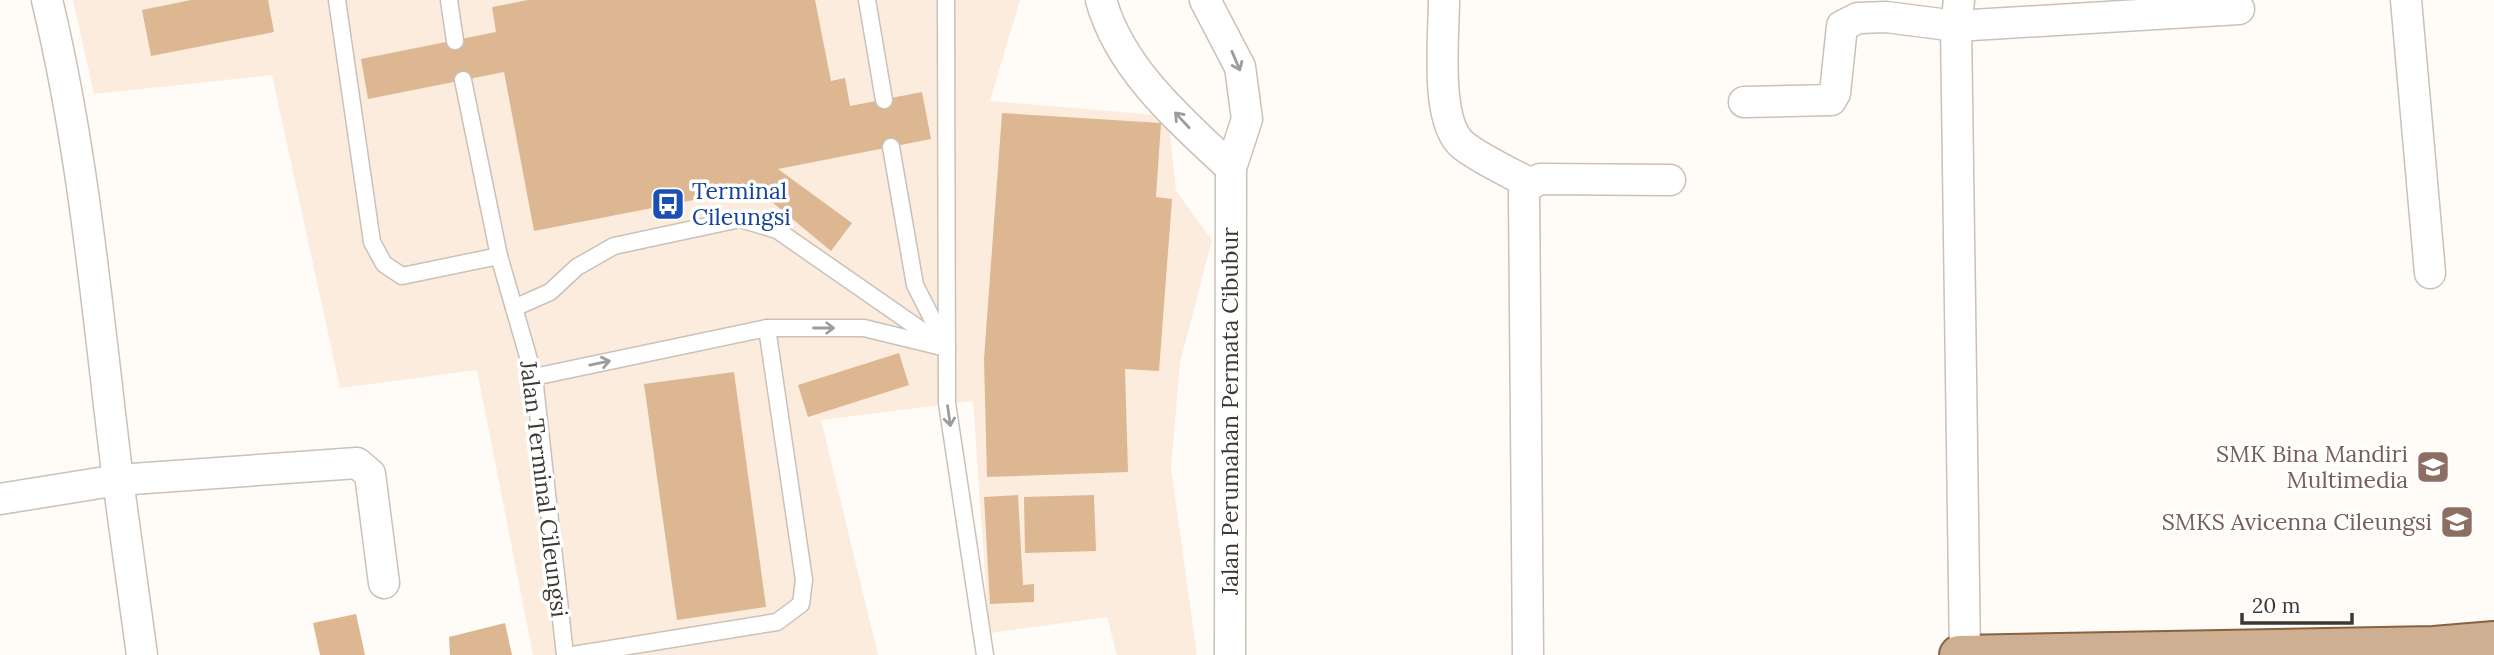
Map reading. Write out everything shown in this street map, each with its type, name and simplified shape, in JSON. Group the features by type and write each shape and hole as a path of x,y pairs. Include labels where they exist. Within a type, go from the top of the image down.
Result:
{"main road":[{"path":"1959,655 2434,650 2494,641"}],"street":[{"path":"47,0 59,49 80,184 142,655"},
{"path":"1101,0 1109,29 1140,76 1231,167"},
{"name":"Jalan Perumahan Permata Cibubur","path":"1205,0 1240,67 1247,119 1231,167 1230,655"},
{"path":"1444,0 1444,106 1450,126 1462,145 1531,184"},
{"path":"2406,0 2430,273"},
{"path":"1744,102 1831,100 1835,93 1840,34 1842,26 1849,20 1957,13 2239,9"},
{"path":"1957,13 1965,655"},
{"path":"1528,655 1524,193 1531,184 1540,179 1670,180"},
{"path":"0,499 118,480 357,463 370,474 384,583"}],"lane":[{"path":"337,0 372,242 384,264 402,276 499,256"},
{"path":"449,0 455,41"},
{"path":"867,0 884,100"},
{"path":"946,0 947,403 985,655"},
{"name":"Jalan Terminal Cileungsi","path":"463,80 499,256 534,377 565,655"},
{"path":"891,147 915,285 947,348"},
{"path":"514,308 550,292 577,267 614,246 740,219 777,230 947,348"},
{"path":"534,377 767,328 864,328 947,348"},
{"path":"573,655 777,622 800,604 804,580 767,328"}],"shaded area":[{"path":"73,0 1020,0 990,101 1168,116 1176,191 1212,240 1180,363 1171,468 1197,655 1117,655 1107,617 989,633 973,401 821,420 878,655 533,655 477,370 340,388 272,75 94,94"}],"building":[{"path":"191,0 268,0 274,32 151,56 142,10"},
{"path":"528,0 815,0 831,81 845,78 850,106 922,92 931,139 778,169 852,223 831,251 755,188 534,231 504,72 368,99 361,59 496,32 492,7"},
{"path":"1002,113 1161,123 1156,197 1172,199 1159,371 1125,369 1128,472 987,477 984,359"},
{"path":"899,353 909,385 808,417 798,385"},
{"path":"734,372 766,607 677,620 644,384"},
{"path":"1018,495 1023,585 1034,584 1034,602 990,604 984,497"},
{"path":"1094,495 1096,551 1025,553 1024,497"},
{"path":"356,614 365,655 320,655 313,623"},
{"path":"505,623 512,655 450,655 449,637"}],"place":[{"name":"Terminal Cileungsi","path":"668,204"},
{"name":"SMK Bina Mandiri Multimedia","path":"2433,467"},
{"name":"SMKS Avicenna Cileungsi","path":"2457,522"}]}
